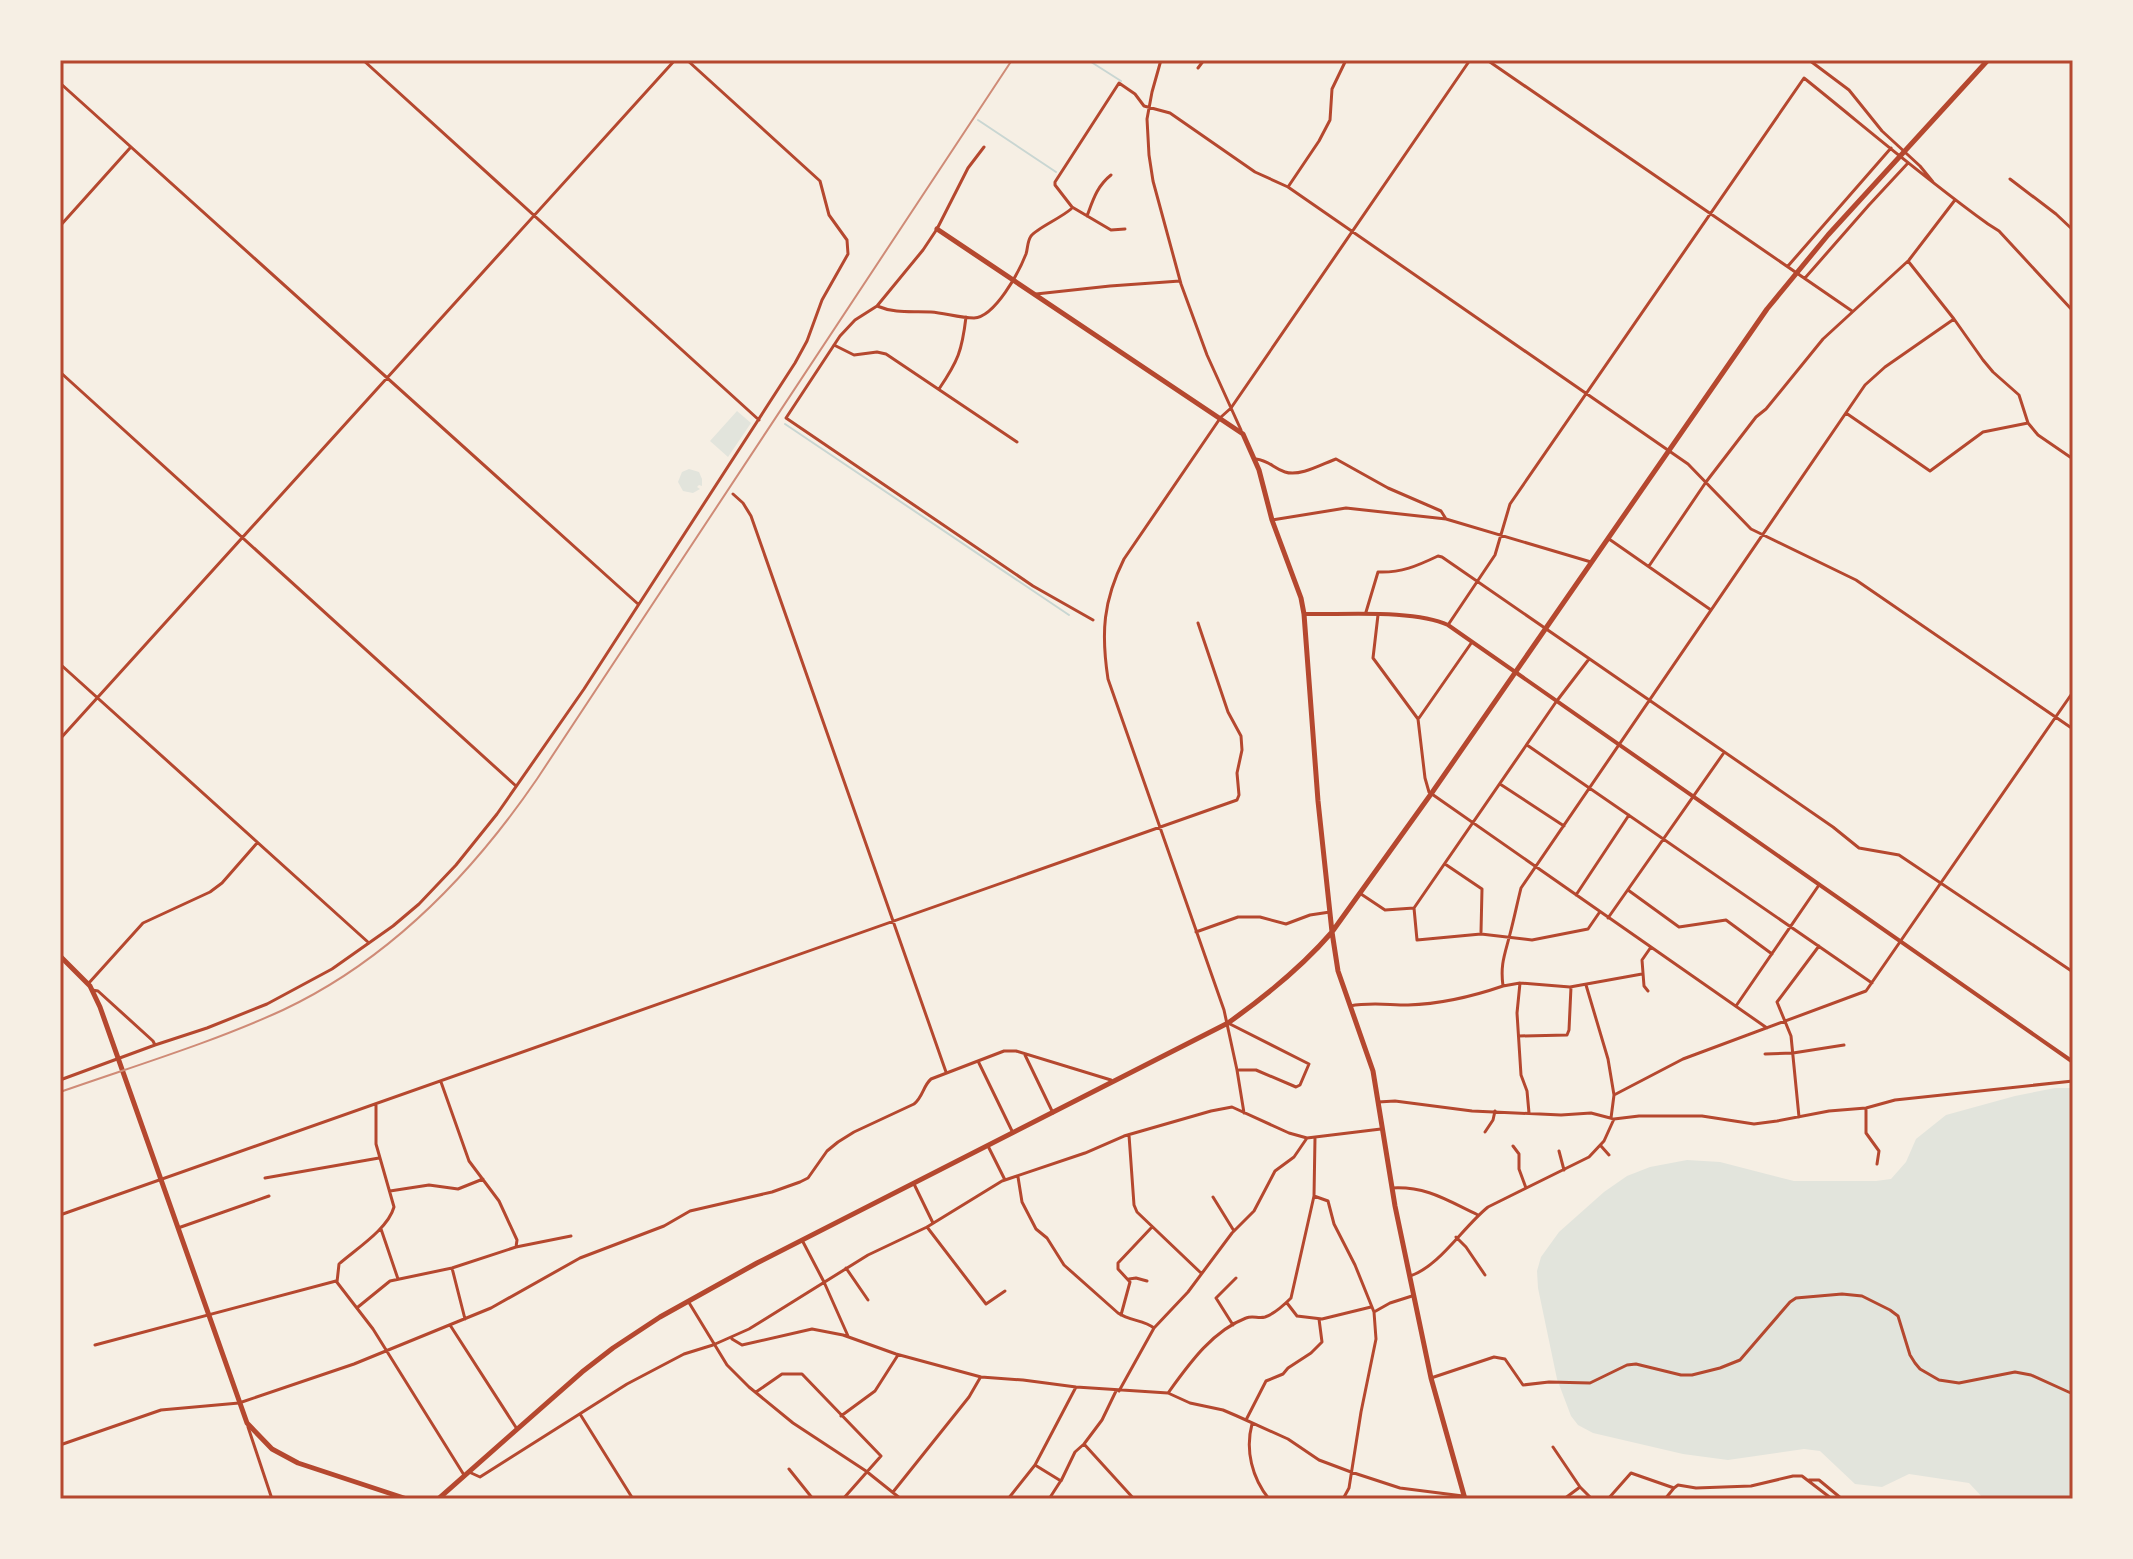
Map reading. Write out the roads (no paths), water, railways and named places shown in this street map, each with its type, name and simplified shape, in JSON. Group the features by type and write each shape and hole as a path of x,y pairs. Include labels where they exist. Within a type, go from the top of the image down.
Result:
{"main road":[{"path":"438,1499 613,1348 688,1301 1228,1023 1289,976 1332,932 1361,894 1741,345 1797,273 1896,159 1988,60"},
{"path":"937,229 1221,417 1243,434 1255,459 1304,614 1317,788 1338,971 1373,1071 1392,1188 1431,1378 1464,1498"},
{"path":"60,956 90,987 247,1423 272,1449 298,1463 407,1499"}],"street":[{"path":"363,60 759,420"},
{"path":"60,739 675,60"},
{"path":"60,1080 267,1004 332,969 419,904 484,832 584,689 759,420 807,341 822,300 848,254 847,240 829,215 820,181 687,60"},
{"path":"1161,60 1147,131 1153,181 1180,281 1207,355 1243,434"},
{"path":"1198,68 1204,60"},
{"path":"1288,187 1330,120 1332,89 1345,62 1336,60"},
{"path":"1244,1113 1228,1023 1108,679 1103,652 1106,604 1124,559 1470,60"},
{"path":"1487,60 1852,311"},
{"path":"1809,60 1849,90 1882,131 1939,187"},
{"path":"1448,625 1495,555 1510,504 1804,78 1955,200 1999,231 2073,311"},
{"path":"60,83 638,604"},
{"path":"1125,229 1111,230 1072,207 1055,185 1119,83 1135,94 1144,106 1170,113 1255,172 1288,187 1668,450 1692,467 1749,527 1856,580 2073,729"},
{"path":"60,226 131,147"},
{"path":"984,147 968,168 923,250 877,306 855,320 834,345 786,418 1033,586 1093,620"},
{"path":"1788,266 1891,148"},
{"path":"1805,278 1908,163"},
{"path":"1087,216 1097,190 1111,175"},
{"path":"2010,179 2073,230"},
{"path":"1649,566 1706,482 1756,417 1823,339 1908,261 1955,200"},
{"path":"877,306 898,312 932,312 975,318 990,312 1014,279 1032,234 1072,207"},
{"path":"1908,261 1993,372 2019,395 2028,423 2038,435 2073,459"},
{"path":"1036,294 1180,281"},
{"path":"939,389 958,360 966,317"},
{"path":"1503,986 1501,961 1521,888 1535,867 1872,377 1954,319"},
{"path":"834,345 854,355 886,354 1017,442"},
{"path":"60,372 516,786"},
{"path":"1846,413 1930,471 1983,432 2028,423"},
{"path":"1255,459 1266,460 1286,472 1296,473 1336,459 1388,488 1441,511 1446,519"},
{"path":"733,494 748,510 946,1072"},
{"path":"1272,520 1346,508 1446,519 1591,562"},
{"path":"1608,538 1711,610"},
{"path":"1365,615 1378,572 1394,573 1411,569 1438,556 1859,848 1899,855 2073,972"},
{"path":"1304,614 1378,615 1430,619 1448,625 2073,1062"},
{"path":"1378,615 1374,662 1418,719 1425,783 1431,794 1767,1028"},
{"path":"60,1215 1237,800 1241,736 1228,712 1198,623"},
{"path":"1418,719 1472,642"},
{"path":"1589,659 1414,908 1417,940 1481,934 1532,940 1588,929 1600,912"},
{"path":"60,664 369,943"},
{"path":"1614,1095 1683,1059 1866,991 2073,692"},
{"path":"1527,745 1872,983"},
{"path":"1608,918 1724,752"},
{"path":"1500,784 1564,826"},
{"path":"1576,895 1629,815"},
{"path":"155,1045 90,987 143,923 210,892 222,883 257,843"},
{"path":"1445,864 1482,889 1481,934"},
{"path":"1736,1006 1819,885"},
{"path":"1628,890 1679,927 1726,920 1772,954"},
{"path":"1361,894 1385,910 1414,908"},
{"path":"1196,932 1238,917 1260,917 1286,924 1330,912"},
{"path":"1799,1117 1791,1036 1777,1002 1819,946"},
{"path":"1648,991 1642,974 1643,958 1651,947"},
{"path":"1350,1006 1364,1003 1406,1005 1445,1002 1520,983 1571,987 1642,974"},
{"path":"1520,983 1517,1013 1521,1075 1527,1091 1529,1113"},
{"path":"1410,1276 1428,1266 1488,1207 1589,1157 1610,1132 1614,1095 1608,1059 1586,985"},
{"path":"1519,1036 1567,1035 1571,987"},
{"path":"1228,1023 1309,1064 1300,1085 1295,1088 1256,1070 1237,1070"},
{"path":"1765,1054 1844,1045"},
{"path":"60,1445 161,1410 239,1403 343,1368 465,1319 522,1292 580,1258 664,1226 690,1211 772,1192 800,1182 812,1174 827,1151 854,1132 914,1104 927,1082 1004,1051 1024,1053 1114,1081"},
{"path":"1024,1053 1053,1113"},
{"path":"978,1061 1013,1133"},
{"path":"441,1081 469,1161 499,1201 517,1240 516,1247"},
{"path":"1378,1102 1395,1101 1450,1110 1561,1115 1591,1113 1613,1119 1702,1116 1754,1124 1866,1108 1895,1100 2073,1081"},
{"path":"376,1104 376,1144 394,1207 381,1228 339,1264 337,1282 357,1307 466,1473 480,1477 655,1368 731,1338 761,1322 846,1268 893,1241 927,1227 1005,1180 1129,1135 1232,1107 1307,1138 1381,1129"},
{"path":"1866,1108 1866,1133 1879,1151 1877,1164"},
{"path":"1485,1132 1495,1111"},
{"path":"1129,1135 1134,1205 1141,1217 1201,1273"},
{"path":"1049,1499 1075,1452 1102,1420 1154,1328 1188,1292 1234,1231 1254,1211 1275,1171 1294,1157 1307,1138"},
{"path":"1168,1393 1208,1343 1233,1325 1250,1316 1264,1317 1291,1298 1314,1196 1315,1138"},
{"path":"988,1146 1005,1180"},
{"path":"1513,1146 1519,1154 1519,1169 1526,1188"},
{"path":"1601,1146 1609,1155"},
{"path":"1559,1151 1564,1170"},
{"path":"265,1178 379,1158"},
{"path":"1018,1177 1022,1202 1036,1229 1047,1238 1064,1265 1121,1315 1154,1328"},
{"path":"390,1191 429,1185 458,1189 483,1179"},
{"path":"914,1184 933,1223"},
{"path":"1392,1188 1424,1190 1478,1215"},
{"path":"178,1228 269,1196"},
{"path":"1314,1196 1328,1201 1334,1224 1373,1309 1376,1339 1349,1488 1343,1499"},
{"path":"1213,1197 1234,1231"},
{"path":"927,1227 986,1304 1005,1291"},
{"path":"1121,1315 1130,1285 1129,1279 1118,1269 1118,1263 1152,1227"},
{"path":"381,1228 398,1279"},
{"path":"357,1307 390,1281 452,1268 516,1247 571,1236"},
{"path":"1456,1237 1485,1275"},
{"path":"802,1240 848,1336"},
{"path":"452,1268 465,1319"},
{"path":"846,1268 868,1300"},
{"path":"1233,1325 1216,1298 1236,1278"},
{"path":"1129,1279 1147,1281"},
{"path":"95,1345 337,1282"},
{"path":"1431,1378 1494,1357 1505,1359 1523,1385 1590,1383 1627,1365 1636,1364 1692,1375 1740,1360 1786,1305 1796,1298 1842,1294 1862,1296 1898,1316 1915,1363 1939,1380 1959,1383 2015,1372 2031,1375 2073,1394"},
{"path":"1287,1303 1297,1316 1319,1319 1373,1309 1414,1296"},
{"path":"688,1301 727,1365 756,1392 793,1423 866,1471 901,1499"},
{"path":"1245,1420 1266,1381 1283,1374 1322,1342 1319,1319"},
{"path":"450,1325 517,1429"},
{"path":"731,1338 742,1345 822,1329 898,1355 981,1377 1168,1393 1190,1403 1223,1410 1288,1439 1319,1460 1351,1472 1400,1488 1464,1498"},
{"path":"841,1416 875,1391 898,1355"},
{"path":"756,1392 782,1374 802,1374 881,1456 843,1499"},
{"path":"893,1492 969,1397 981,1377"},
{"path":"1008,1499 1035,1465 1076,1387"},
{"path":"580,1413 633,1499"},
{"path":"247,1423 272,1499"},
{"path":"1252,1423 1249,1442 1252,1465 1269,1499"},
{"path":"1084,1444 1134,1499"},
{"path":"1553,1447 1580,1487 1592,1499"},
{"path":"1035,1465 1061,1481"},
{"path":"789,1469 813,1499"},
{"path":"1608,1499 1631,1473 1674,1488"},
{"path":"1665,1499 1678,1485 1696,1488 1751,1486 1793,1476 1802,1476 1832,1499"},
{"path":"1807,1481 1819,1480 1842,1499"},
{"path":"1564,1499 1580,1487"}],"waterway":[{"path":"1088,60 1121,81"},
{"path":"978,120 1056,172"},
{"path":"785,424 1069,615"}],"railway":[{"path":"60,1092 228,1033 322,990 393,940 456,881 537,779 1012,60"}]}
